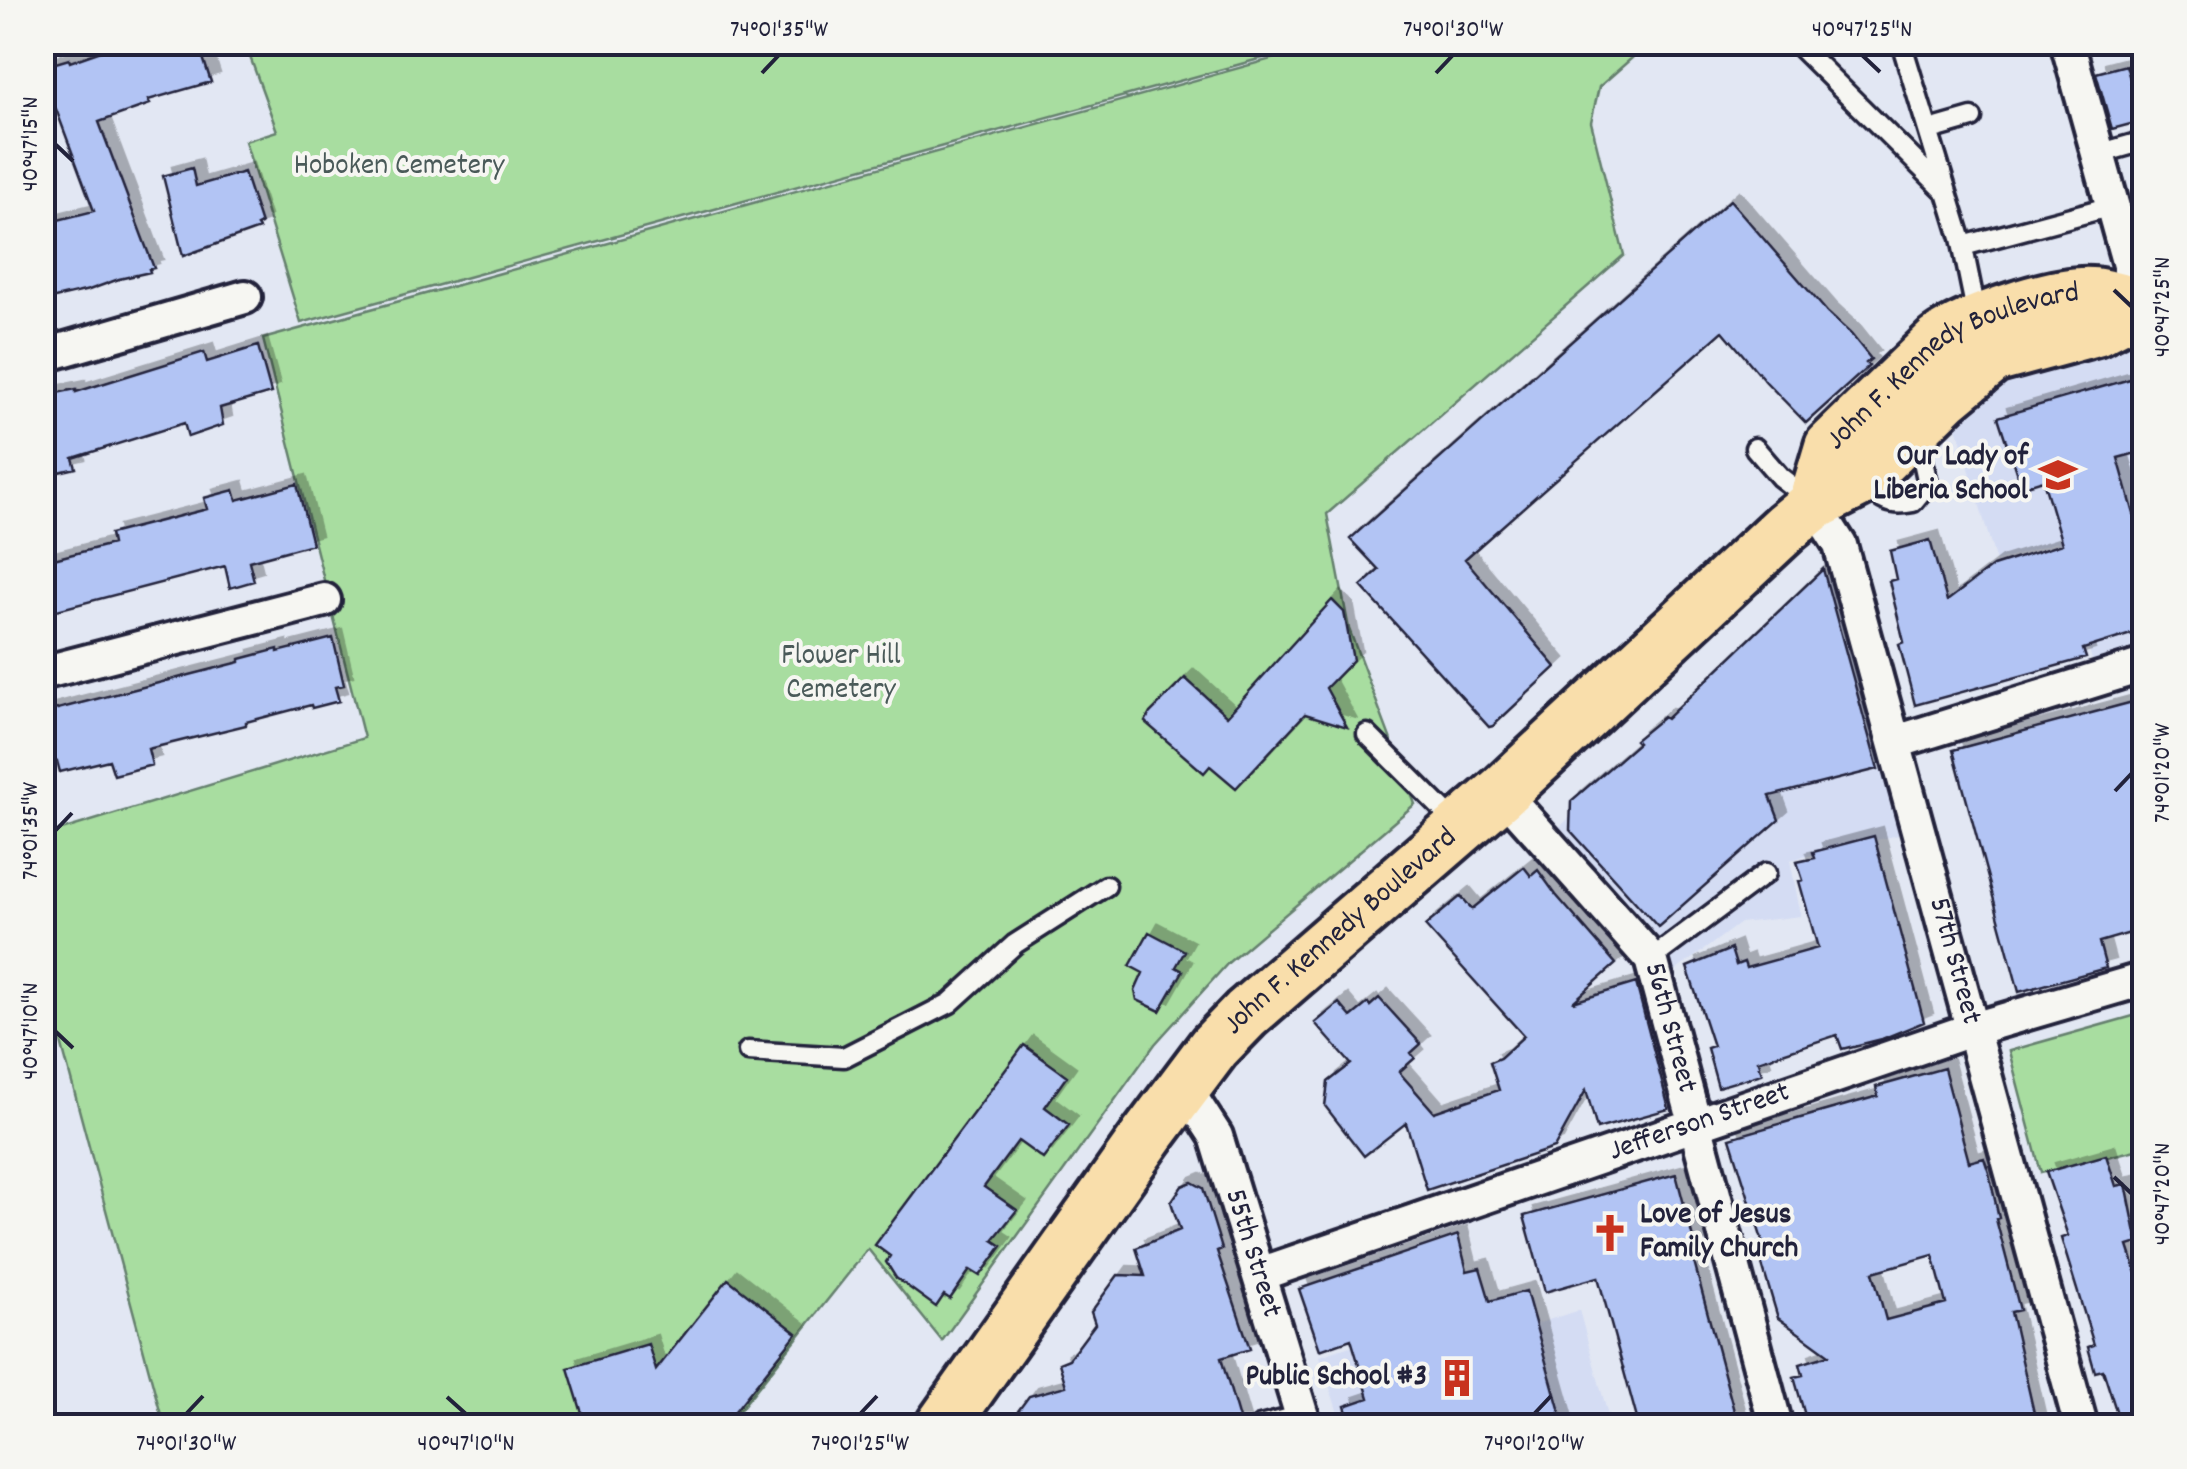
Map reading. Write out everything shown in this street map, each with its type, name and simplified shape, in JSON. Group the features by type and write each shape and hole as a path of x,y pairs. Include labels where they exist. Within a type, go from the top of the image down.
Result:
{"main road":[{"name":"John F. Kennedy Boulevard","path":"1837,492 1831,447 1956,330 2019,307 2091,294 2142,305"},
{"name":"John F. Kennedy Boulevard","path":"942,1426 1148,1135 1214,1048 1246,1014 1993,358 2096,329 2142,305"}],"street":[{"path":"2068,42 2142,305"},
{"path":"42,356 245,298"},
{"name":"57th Street","path":"1837,492 1840,546 2081,1426"},
{"path":"42,673 324,600"},
{"path":"1896,742 2144,665"},
{"name":"56th Street","path":"1502,792 1651,959 1776,1426"},
{"name":"Jefferson Street","path":"1260,1274 1972,1029 2144,980"},
{"name":"55th Street","path":"1185,1088 1216,1136 1304,1420"}],"lane":[{"path":"1795,42 1948,193"},
{"path":"1902,42 1963,246 1979,321"},
{"path":"1930,130 1972,118"},
{"path":"2098,154 2144,140"},
{"path":"1963,246 2112,206"},
{"path":"1756,448 1780,476 1837,492"},
{"path":"1367,734 1461,828"},
{"path":"1651,959 1766,873"},
{"path":"748,1050 844,1058 950,1003 1015,944 1106,886"},
{"path":"1260,1426 1304,1420"}],"shaded area":[{"name":"Our Lady of Liberia School","path":"2144,325 2144,665 2098,680 2057,542 1996,562 1952,409 2003,367"},
{"path":"1845,561 1920,830 1790,860 1801,916 1740,923 1666,978 1536,849"},
{"name":"Public School #3","path":"1579,1310 1611,1426 1342,1426 1320,1356 1435,1318 1446,1354"}],"green space":[{"name":"Hoboken Cemetery","path":"245,42 1317,43 301,323 245,141 277,131"},
{"name":"Flower Hill Cemetery","path":"1329,43 1649,43 1599,87 1591,122 1624,255 1327,514 1349,629 1415,804 1229,962 1155,1044 942,1341 868,1249 727,1426 669,1426 661,1401 585,1426 164,1426 43,975 42,836 364,738 263,339"},
{"path":"2144,1013 2144,1148 2041,1173 2009,1051"}],"building":[{"path":"127,42 198,42 211,82 148,100 150,104 99,122 154,268 42,301 42,224 94,211 56,109 42,114 42,67 69,59 70,62"},
{"path":"2126,65 2142,121 2112,129 2096,73"},
{"path":"192,168 196,186 244,172 261,224 259,229 183,256 163,176"},
{"path":"1730,200 1851,334 1871,359 1866,363 1869,366 1806,423 1723,331 1465,559 1556,667 1489,727 1361,586 1379,570 1350,539"},
{"path":"258,346 271,393 220,408 223,425 188,437 184,423 73,458 76,468 42,476 42,396 76,392 204,352 207,362"},
{"path":"2144,375 2144,451 2118,458 2144,549 2144,630 2083,649 2086,658 1915,705 1899,644 1904,642 1889,581 1896,579 1890,551 1930,540 1947,601 1993,566 2062,544 2043,480 2021,487 1998,417"},
{"path":"297,484 312,544 249,561 254,581 230,588 225,566 42,614 42,562 112,544 110,534 207,509 204,498 234,490 237,500"},
{"path":"1823,569 1878,769 1770,796 1779,820 1658,927 1570,830 1571,801 1638,743 1635,740 1663,717 1666,719"},
{"path":"1332,600 1344,612 1353,660 1326,688 1347,727 1305,714 1236,788 1210,766 1204,773 1145,722 1185,678 1227,716"},
{"path":"333,638 344,685 335,687 339,701 148,749 152,765 114,775 109,760 60,772 57,761 42,765 42,713 278,649"},
{"path":"2144,699 2144,929 2099,942 2106,968 2019,992 1953,750"},
{"path":"1874,836 1924,1022 1882,1039 1842,1049 1837,1035 1758,1061 1762,1074 1718,1087 1707,1048 1713,1046 1687,967 1731,949 1736,965 1744,962 1746,968 1818,948 1797,862 1815,858 1813,852"},
{"path":"1524,867 1531,876 1538,870 1616,964 1573,1002 1636,983 1669,1109 1597,1129 1586,1090 1554,1148 1427,1190 1406,1123 1364,1156 1325,1106 1328,1082 1351,1064 1315,1023 1339,1003 1351,1017 1379,998 1421,1044 1411,1053 1415,1058 1399,1072 1434,1112 1499,1090 1490,1062 1524,1036 1425,926 1461,896 1472,909"},
{"path":"1149,932 1185,951 1176,967 1183,971 1160,1011 1137,1000 1135,991 1143,973 1130,966"},
{"path":"1024,1045 1067,1076 1045,1107 1069,1125 1043,1159 1018,1141 984,1187 1017,1210 993,1240 1002,1246 980,1276 970,1270 950,1299 944,1295 936,1307 896,1278 886,1262 890,1256 875,1245"},
{"path":"1944,1068 1969,1162 1984,1158 1989,1173 1999,1218 1996,1219 2020,1310 2011,1312 2037,1426 1808,1426 1794,1377 1803,1375 1800,1364 1829,1355 1778,1318 1760,1258 1767,1256 1730,1138 1878,1096 1876,1087","holes":["1933,1255 1946,1304 1886,1320 1873,1272"]},
{"path":"2106,1155 2116,1186 2126,1184 2138,1243 2128,1246 2144,1295 2144,1426 2121,1426 2103,1370 2095,1372 2088,1347 2094,1345 2061,1238 2068,1236 2046,1172"},
{"path":"1676,1174 1696,1250 1691,1251 1738,1426 1639,1426 1598,1277 1545,1292 1524,1216"},
{"path":"1192,1182 1203,1188 1222,1249 1217,1251 1250,1349 1221,1358 1241,1426 1007,1426 1029,1396 1066,1386 1059,1363 1069,1359 1095,1324 1091,1312 1118,1275 1145,1276 1136,1248 1180,1230 1171,1202 1182,1186"},
{"path":"1458,1235 1467,1271 1480,1268 1490,1301 1526,1291 1564,1426 1351,1426 1345,1406 1369,1398 1351,1339 1320,1350 1299,1289"},
{"path":"728,1279 797,1333 723,1426 586,1426 568,1368 648,1344 656,1370"}],"place":[{"name":"Our Lady of Liberia School","path":"2058,475"},
{"name":"Love of Jesus Family Church","path":"1610,1233"},
{"name":"Public School #3","path":"1457,1378"}]}
